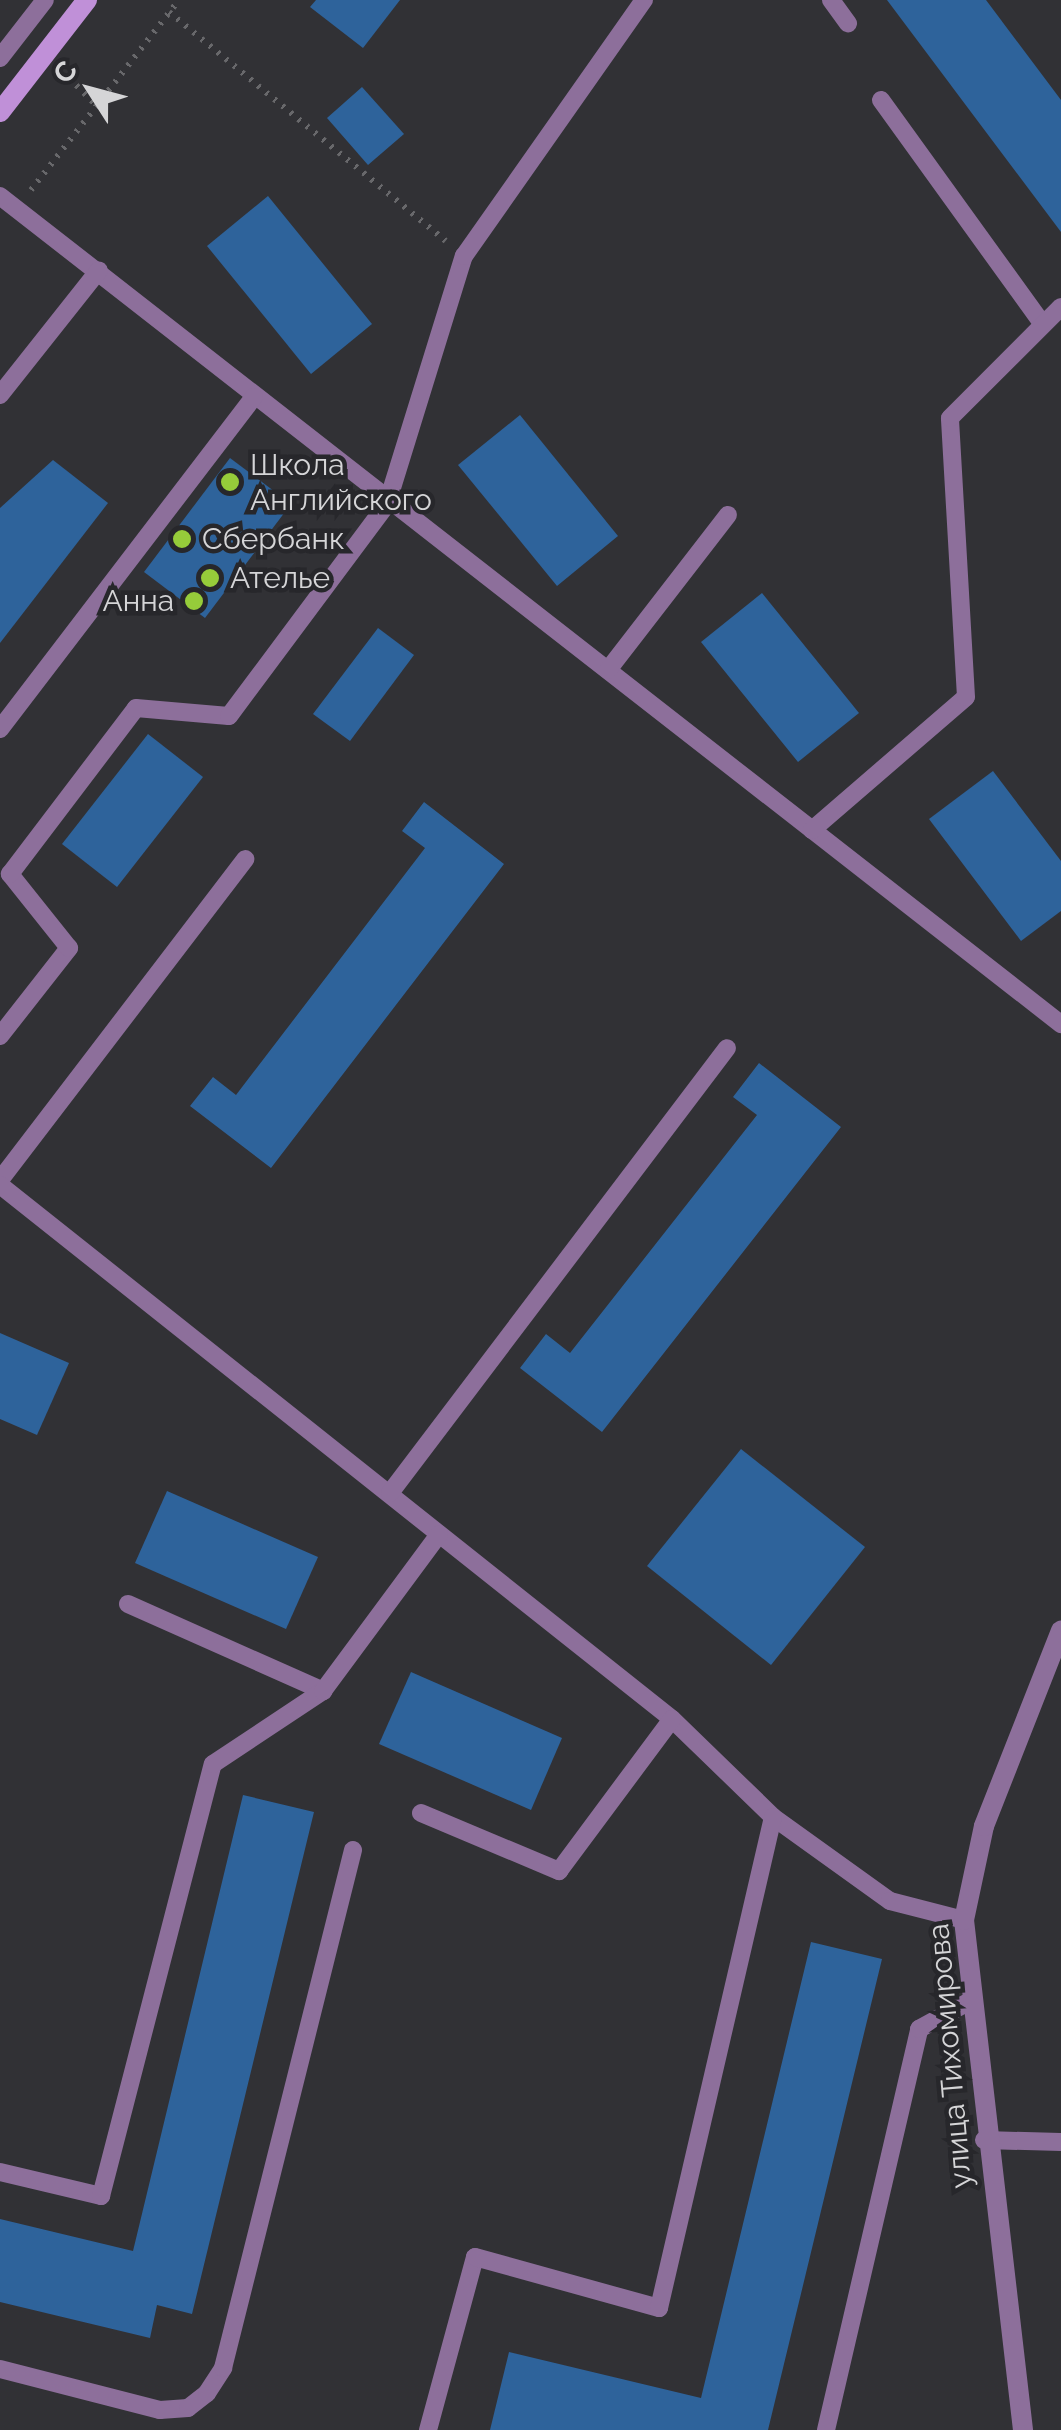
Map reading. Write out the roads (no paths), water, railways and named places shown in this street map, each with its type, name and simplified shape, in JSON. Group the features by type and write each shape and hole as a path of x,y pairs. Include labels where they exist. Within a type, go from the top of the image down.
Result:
{"main road":[{"path":"0,112 87,0"}],"street":[{"name":"улица Тихомирова","path":"1024,2430 984,2140 964,1920 984,1826 1061,1630"}],"lane":[{"path":"0,58 46,0"},
{"path":"0,1036 69,948 5,870 136,708 229,716 388,504 464,256 644,0"},
{"path":"831,0 848,23"},
{"path":"881,100 1042,323"},
{"path":"0,196 100,270 388,504 608,670 1061,1024"},
{"path":"0,396 100,270"},
{"path":"812,830 966,697 950,418 1061,307"},
{"path":"0,729 254,397"},
{"path":"608,670 728,515"},
{"path":"246,859 0,1183 672,1719 773,1817 890,1901 964,1920"},
{"path":"390,1492 727,1048"},
{"path":"0,2172 101,2196 213,1764 323,1691 439,1534"},
{"path":"128,1604 323,1691"},
{"path":"421,1813 559,1871 672,1719"},
{"path":"428,2430 475,2258 660,2308 773,1817"},
{"path":"0,2370 160,2410 188,2408 208,2393 223,2368 352,1850"},
{"path":"826,2430 919,2029 972,2000"},
{"path":"984,2140 1061,2142"}],"place":[{"name":"Школа Английского","path":"230,482"},
{"name":"Сбербанк","path":"182,539"},
{"name":"Ателье","path":"210,578"},
{"name":"Анна","path":"194,601"}]}
